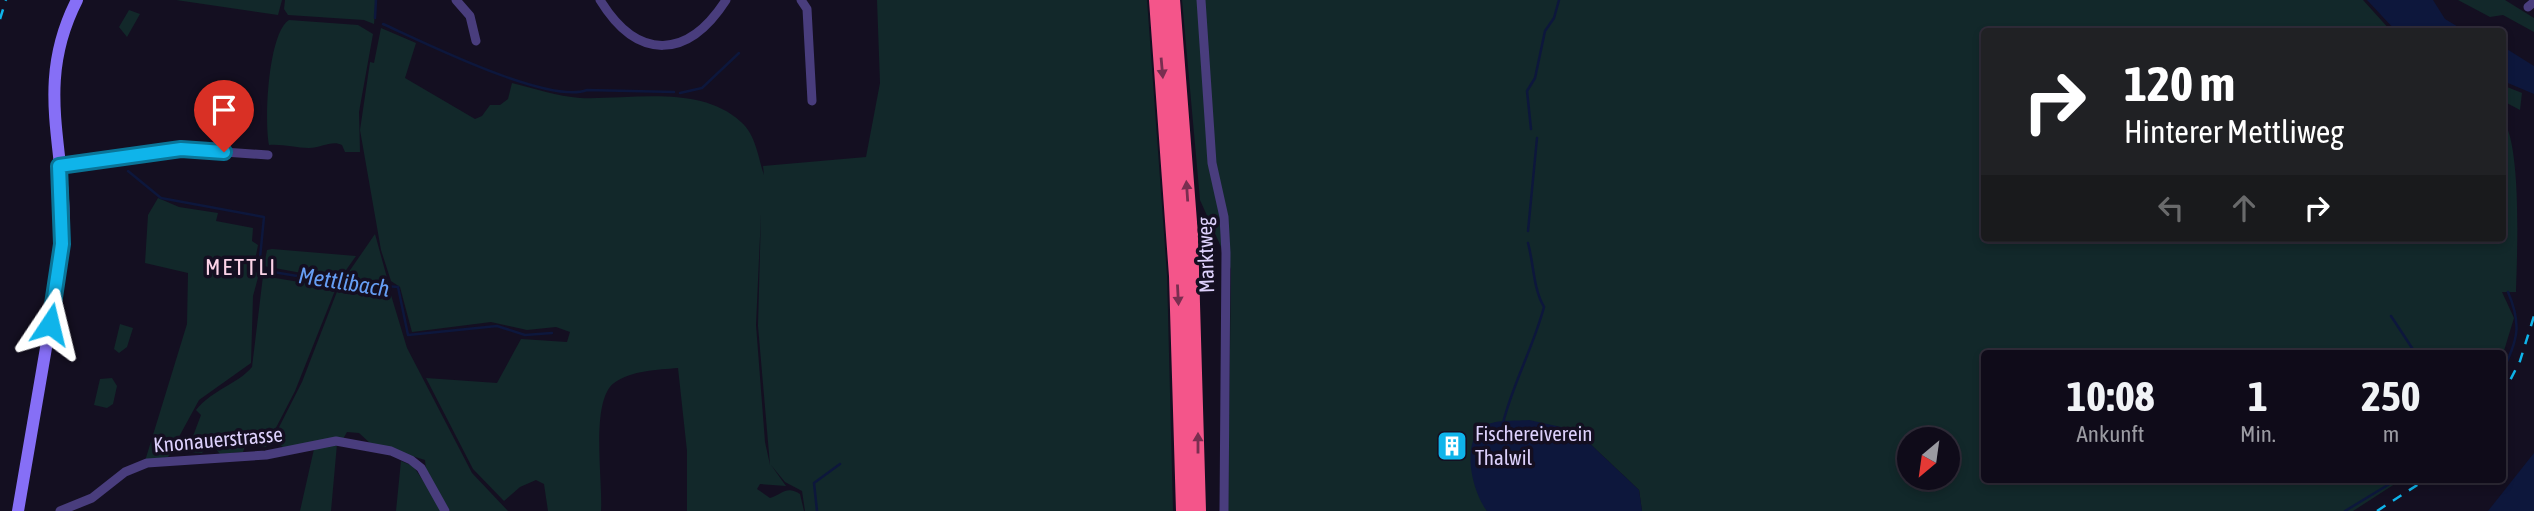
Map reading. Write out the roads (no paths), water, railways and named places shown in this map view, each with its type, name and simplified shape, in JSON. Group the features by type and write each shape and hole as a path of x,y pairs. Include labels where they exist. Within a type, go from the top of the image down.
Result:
{"highway":[{"path":"1157,0 1177,276 1184,511"},
{"path":"1172,0 1191,248 1199,511"}],"main road":[{"path":"18,511 61,258 64,212 52,99 54,71 65,27 77,0"}],"street":[{"path":"456,0 470,16 476,41"},
{"path":"600,0 628,32 650,43 668,46 683,43 700,33 726,0"},
{"path":"801,0 807,9 812,100"},
{"name":"Marktweg","path":"1201,0 1212,163 1224,217 1226,253 1224,511"},
{"path":"59,166 181,149 268,155"},
{"name":"Knonauerstrasse","path":"60,511 92,498 125,472 148,463 265,455 336,441 391,451 411,460 421,468 445,511"},
{"path":"90,511 92,498"}],"water":[{"path":"2367,0 2433,0 2445,19 2460,28 2393,28"},
{"path":"2506,48 2534,66 2534,94 2506,82"},
{"path":"1529,420 1561,427 1586,440 1639,490 1642,511 1487,511 1477,493 1471,470 1470,458 1475,436 1481,428 1491,423"},
{"path":"2534,453 2534,511 2488,511"}],"waterway":[{"path":"375,18 376,0"},
{"path":"1531,129 1527,91 1535,78 1545,31 1554,18 1559,0"},
{"path":"383,24 455,57 545,89 569,92 674,92"},
{"path":"680,93 702,88 739,53"},
{"path":"1528,231 1537,138"},
{"name":"Mettlibach","path":"128,171 161,198 264,217 259,268"},
{"path":"1503,423 1544,307 1540,300 1528,243"},
{"name":"Mettlibach","path":"267,271 334,282 398,287 408,335 497,326 525,335 552,333"},
{"path":"2506,364 2516,332 2515,314 2508,292"},
{"path":"2391,316 2413,350"},
{"path":"817,511 814,483 840,464"},
{"path":"2345,511 2391,483"}],"railway":[{"path":"0,19 6,0"},
{"path":"2506,388 2520,361 2534,316"},
{"path":"2377,511 2420,483"}],"place":[{"name":"Fischereiverein Thalwil","path":"1452,446"}],"district":[{"name":"METTLI","path":"241,267"}]}
